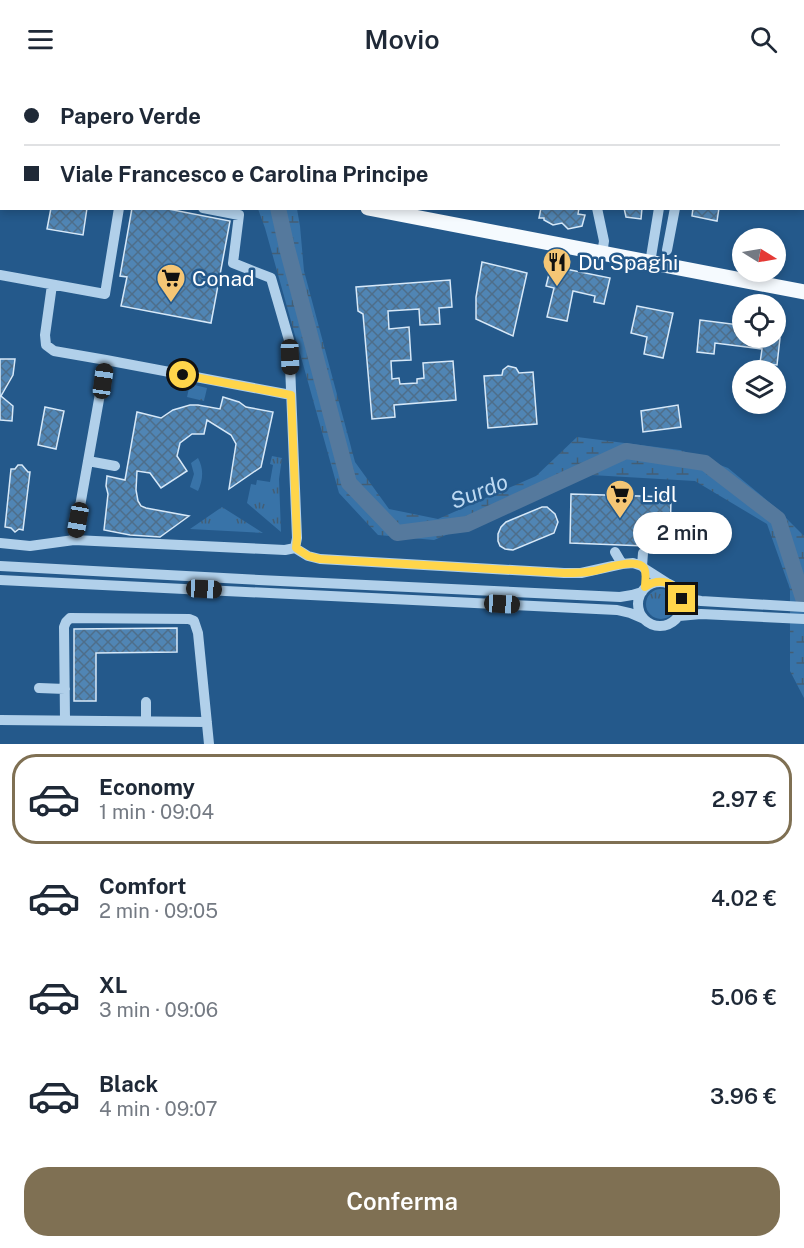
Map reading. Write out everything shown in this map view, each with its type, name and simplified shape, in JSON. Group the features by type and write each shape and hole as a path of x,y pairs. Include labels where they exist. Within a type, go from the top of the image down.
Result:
{"main road":[{"path":"386,210 412,213 602,254 804,292"}],"street":[{"path":"0,275 105,294 119,210"},
{"path":"221,210 239,212 233,263 268,276 272,280 289,340 296,548"},
{"path":"597,210 604,241 602,254"},
{"path":"651,263 659,210"},
{"path":"668,250 675,210"},
{"path":"52,285 45,334 46,345 54,351 291,395"},
{"path":"74,540 106,360"},
{"path":"88,461 115,466"},
{"path":"0,543 30,546 74,540 285,550 296,548 308,556 320,559 564,573 594,571 633,563 672,585 680,594 689,599 786,612 804,619"},
{"path":"615,552 622,564"},
{"path":"643,553 643,590 638,603 644,619"},
{"path":"0,566 620,597 632,595 656,582 667,583"},
{"path":"0,580 618,610 630,613 653,625 665,625 679,616 786,612 804,607"},
{"path":"679,616 682,605 680,594"},
{"path":"65,720 64,627 70,618 189,618 194,621 198,633 209,744"},
{"path":"39,688 65,688"},
{"path":"146,702 146,721"},
{"path":"0,720 207,722"}],"green space":[{"path":"258,210 297,210 304,271 355,462 389,509 438,519 536,476 577,437 680,450 728,468 775,507 804,536 804,698 790,671 790,589 767,524 695,481 591,475 434,540 378,535 339,493"},
{"path":"190,384 207,388 204,401 187,397"},
{"path":"272,456 282,458 279,479 281,532 247,503 251,484 256,485 257,480 270,482"},
{"path":"198,458 202,474 198,491 190,487 194,474 191,463"},
{"path":"222,507 263,533 190,529"},
{"path":"661,589 671,594 676,604 671,614 661,619 651,614 646,604 651,594"}],"building":[{"path":"51,210 87,210 83,235 47,229"},
{"path":"132,210 173,210 230,221 211,323 121,306 127,277 120,276"},
{"path":"541,210 579,210 578,214 585,215 582,226 568,229 562,223 553,225 544,218 539,218"},
{"path":"624,210 642,210 641,219 626,217"},
{"path":"693,210 719,210 717,221 692,216"},
{"path":"482,262 527,273 513,336 476,319 476,297"},
{"path":"551,266 610,278 604,304 594,302 595,296 573,291 567,321 547,317 554,288 546,286"},
{"path":"450,280 452,307 439,308 440,324 420,325 419,309 388,311 389,329 409,327 411,360 391,361 392,379 399,378 400,384 417,383 417,379 424,378 423,363 453,361 456,400 394,405 395,417 372,419 363,314 358,311 356,287"},
{"path":"637,306 673,313 663,358 644,354 647,337 631,333"},
{"path":"700,320 732,324 732,345 715,343 714,354 697,352"},
{"path":"754,348 779,348 778,360 760,360 762,349"},
{"path":"0,359 15,359 13,375 1,396 13,406 12,421 0,420"},
{"path":"508,366 516,368 519,373 533,372 537,424 488,428 484,376 502,375 503,370"},
{"path":"223,397 246,407 273,412 261,467 229,489 236,444 231,435 207,420 204,434 192,434 180,443 177,456 187,471 161,488 150,473 137,471 136,490 141,506 189,516 160,537 104,530 108,494 107,476 125,480 137,412 161,418 173,410 190,405 220,409"},
{"path":"678,405 681,427 643,432 641,411"},
{"path":"45,407 64,411 56,449 38,445"},
{"path":"18,465 22,465 30,472 23,530 19,529 15,532 5,527 11,469 15,469"},
{"name":"Lidl","path":"571,494 671,497 670,547 570,543"},
{"path":"547,507 555,514 558,522 554,533 513,550 500,546 498,534 506,522"},
{"path":"177,628 177,652 96,653 96,701 74,701 74,629"}],"waterway":[{"name":"Surdo","path":"278,210 349,483 397,533 467,524 626,451 705,463 778,519 804,601"}],"place":[{"name":"Du Spaghi","path":"557,288"},
{"name":"Conad","path":"171,304"},
{"name":"Lidl","path":"620,520"}],"route":[{"path":"183,375 291,395 296,548 308,556 320,559 564,573 581,573 633,563 645,569 645,587 656,582 667,583 676,589 682,599"}]}
